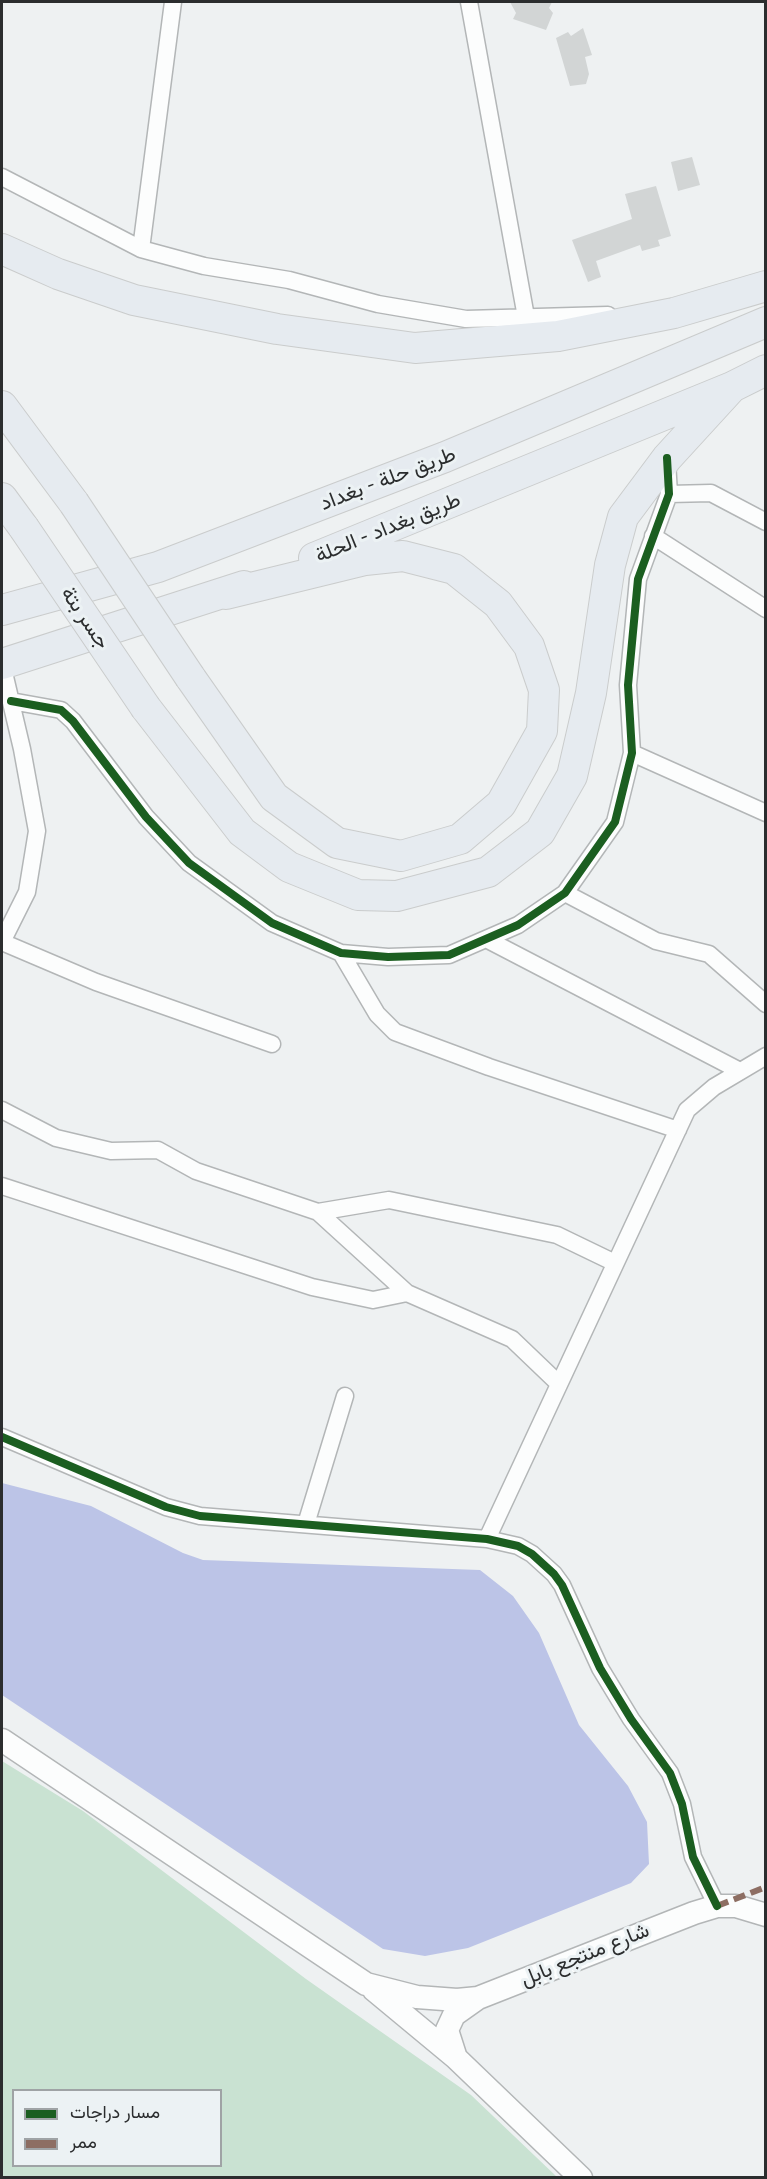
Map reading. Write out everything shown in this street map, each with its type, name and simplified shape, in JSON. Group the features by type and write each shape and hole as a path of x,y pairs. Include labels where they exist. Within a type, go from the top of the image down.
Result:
{"highway":[{"path":"2,249 58,274 134,300 277,329 415,348 558,336 674,313 765,286"},
{"name":"طريق حلة - بغداد","path":"2,610 158,567 445,457 765,321"},
{"name":"طريق بغداد - الحلة","path":"2,664 226,594 732,387 765,370"},
{"name":"جسر بتة","path":"2,498 146,708 242,831 289,867 358,895 397,896 488,872 540,832 572,776 591,693 610,565 623,517 667,458 732,387"},
{"path":"2,406 74,503 190,678 274,797 337,843 401,856 460,838 501,804 542,731 544,690 530,646 498,604 454,568 403,556 365,561 226,594"}],"street":[{"path":"141,249 173,2"},
{"path":"469,2 526,317"},
{"path":"2,177 141,249 204,266 289,280 378,304 466,320 674,313"},
{"path":"11,701 61,710 73,721 146,817 189,863 272,923 341,953 388,957 449,955 518,925 565,893 615,822 632,753 628,685 638,579 669,494 667,458"},
{"path":"669,494 711,493 765,522"},
{"path":"653,536 765,609"},
{"path":"2,664 37,831 27,892 2,942 96,982 272,1044"},
{"path":"632,753 765,813"},
{"path":"565,893 656,941 709,954 765,1004"},
{"path":"488,940 740,1071"},
{"path":"341,953 377,1014 395,1032 489,1067 678,1130"},
{"path":"487,1539 687,1110 714,1087 765,1056"},
{"path":"2,1110 56,1138 111,1151 158,1150 196,1171 318,1212 407,1293 512,1339 559,1384"},
{"path":"2,1186 312,1287 373,1300 407,1293"},
{"path":"318,1212 389,1200 557,1235 615,1263"},
{"path":"306,1524 345,1396"},
{"path":"2,1437 184,1513 487,1539 503,1541 532,1554 562,1585 606,1677 670,1773 682,1804 693,1857 717,1906"},
{"path":"2,1740 366,1984 417,1997 457,2000 478,1998"},
{"name":"شارع منتجع بابل","path":"456,2058 447,2030 454,2015 478,1998 675,1920 717,1906 736,1906 765,1915"},
{"name":"شارع منتجع بابل","path":"366,1984 456,2058 581,2178"}],"green space":[{"path":"2,1761 83,1811 306,1979 471,2095 557,2177 2,2177"}],"water":[{"path":"2,1483 91,1506 183,1553 203,1560 480,1570 513,1596 539,1633 579,1725 628,1786 647,1822 649,1864 631,1883 468,1948 425,1956 383,1949 2,1695"}],"building":[{"path":"510,2 552,2 549,8 553,13 546,30 513,19 516,13"},
{"path":"583,28 592,55 585,57 589,74 586,84 570,86 556,38 568,32 571,36"},
{"path":"692,157 700,185 678,191 671,162"},
{"path":"656,186 671,236 658,240 660,246 642,251 640,245 596,261 601,277 588,282 572,240 632,219 625,194"}],"marked path":[{"path":"717,1906 766,1887"}],"cycle path":[{"path":"11,701 61,710 73,721 146,817 189,863 272,923 341,953 388,957 449,955 518,925 565,893 615,822 632,753 628,685 638,579 669,494 667,458"},
{"path":"2,1437 166,1507 200,1516 487,1539 518,1546 532,1554 554,1574 562,1585 600,1668 631,1719 670,1773 682,1804 693,1857 717,1906"}]}
